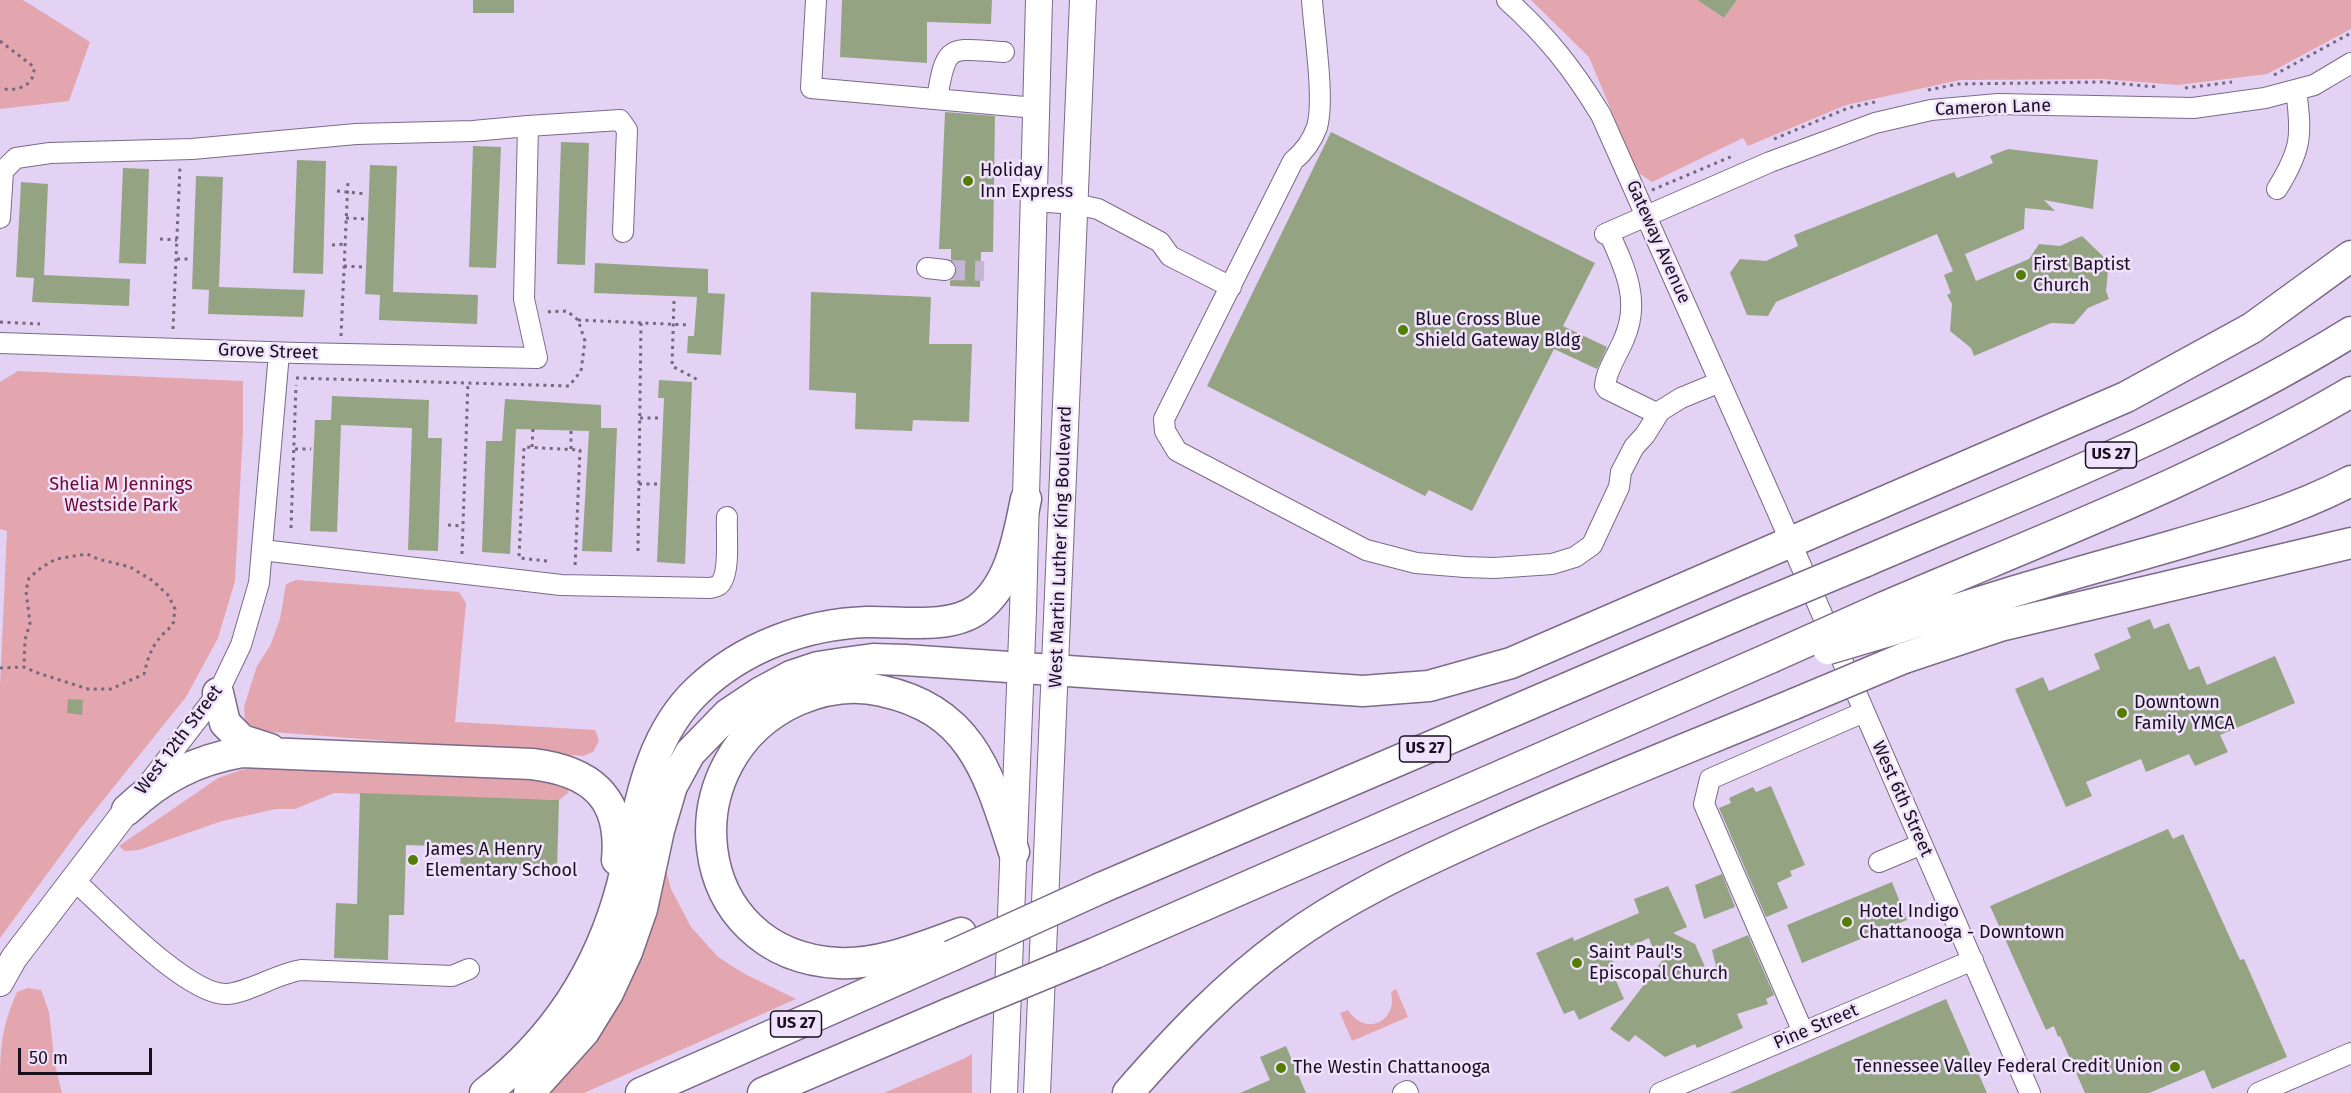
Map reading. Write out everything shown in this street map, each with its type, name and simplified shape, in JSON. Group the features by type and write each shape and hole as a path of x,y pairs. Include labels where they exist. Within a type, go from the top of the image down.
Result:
{"highway":[{"path":"529,1093 584,1032 608,993 627,952 642,909 659,830 672,786 690,753 728,714 760,692 791,676 818,668 873,659 1363,691 1429,686 1511,663 1790,541 2048,433 2126,397 2252,328 2351,256"},
{"name":"US 27","path":"641,1093 956,944 1101,888 2126,449 2271,380 2351,332"},
{"path":"763,1093 1095,953 1725,678 1887,619 2179,481 2283,430 2351,392"},
{"path":"1887,619 2039,584 2254,522 2290,510 2351,481"},
{"path":"485,1093 527,1057 559,1020 594,959 621,886 651,763 669,723 684,704 715,675 752,651 782,639 826,628 864,622 948,621 969,615 990,598 1003,577 1018,535 1026,499"},
{"path":"1128,1093 1167,1048 1217,997 1286,941 1329,912 1386,880 1505,824 1904,658 2012,623 2351,543"},
{"path":"956,944 914,950 872,961 839,963 810,959 778,948 752,930 737,915 727,899 717,871 711,839 712,809 718,785 744,739 762,720 806,696 833,689 862,686 904,696 942,716 972,747 993,785 1014,852"},
{"path":"218,693 225,723 242,740 278,752"},
{"path":"127,810 164,779 204,760 242,752 532,764 564,769 578,774 603,796 614,815 618,836 616,870 594,959"},
{"path":"807,1093 855,1064 950,1013"}],"main road":[{"name":"West Martin Luther King Boulevard","path":"1004,1093 1021,667 1039,0"},
{"name":"West Martin Luther King Boulevard","path":"1037,1093 1083,0"},
{"name":"West 12th Street","path":"0,983 14,958 127,810"}],"street":[{"path":"816,0 811,88 1036,108"},
{"path":"1312,0 1320,102 1316,128 1306,149 1293,161 1164,419 1170,442 1177,451 1366,549 1416,562 1465,567 1494,568 1552,564 1575,557 1592,545 1619,487 1621,472 1634,447 1645,435 1658,414 1681,398 1720,382"},
{"name":"Gateway Avenue","path":"1507,0 1535,25 1573,70 1601,115 1775,506"},
{"path":"937,99 942,66 950,55 958,50 1004,52"},
{"name":"Cameron Lane","path":"1658,414 1605,386 1608,373 1626,337 1633,302 1624,266 1607,233 1770,162 1875,123 1930,110 1998,105 2193,108 2265,98 2295,90 2314,84 2351,63"},
{"path":"2277,189 2291,166 2298,147 2301,123 2295,90"},
{"path":"0,215 1,175 16,158 50,153 192,149 356,134 473,131 620,120 627,130 623,232"},
{"name":"Grove Street","path":"0,343 288,353 537,358 524,299 528,126"},
{"path":"1034,201 1075,204 1098,209 1160,242 1170,256 1233,282"},
{"name":"West 12th Street","path":"127,810 218,693 241,645 259,583 288,353"},
{"name":"West 6th Street","path":"1775,506 2030,1093"},
{"path":"262,550 574,585 710,588 717,586 723,579 726,567 726,517"},
{"path":"1803,1032 1704,804 1710,779 1864,712"},
{"path":"1879,862 1922,844"},
{"path":"74,880 163,960 192,983 212,992 227,994 286,972 301,970 452,976 469,969"},
{"name":"Pine Street","path":"1659,1093 1973,960"},
{"path":"2258,1093 2351,1053"},
{"path":"1403,1093 1407,1091 1408,1093"}],"path":[{"path":"0,41 34,67 34,72 27,84 16,90 0,88"},
{"path":"163,329 174,329 180,162"},
{"path":"341,338 348,180"},
{"path":"337,190 366,194"},
{"path":"346,218 366,219"},
{"path":"160,239 177,240"},
{"path":"332,244 345,244"},
{"path":"177,259 190,259"},
{"path":"344,266 363,267"},
{"path":"674,301 672,366 700,381"},
{"path":"296,378 569,386 581,371 585,341 578,320 567,311 537,314"},
{"path":"578,320 689,325"},
{"path":"0,322 50,324"},
{"path":"638,551 641,323"},
{"path":"288,353 296,378 296,449 291,528"},
{"path":"462,556 468,382"},
{"path":"640,418 661,418"},
{"path":"532,447 533,429"},
{"path":"571,431 571,449"},
{"path":"547,561 519,558 524,447 580,450 574,585"},
{"path":"296,449 311,449"},
{"path":"639,484 660,484"},
{"path":"448,525 463,526"},
{"path":"0,668 24,667 38,674 88,689 111,688 144,674 149,652 159,637 173,625 175,609 168,594 153,581 130,567 87,554 56,559 29,578 27,604 30,623 25,640 24,667"}],"green space":[{"path":"0,0 23,0 90,42 69,101 0,109"},
{"path":"1531,0 1697,0 1724,18 1737,0 2351,0 2351,29 2267,74 2178,85 2102,79 1960,80 1846,105 1748,146 1743,138 1652,182 1637,172 1589,57"},
{"name":"Shelia M Jennings Westside Park","path":"18,371 243,381 243,431 235,581 218,638 186,697 80,829 0,938 0,686 7,531 0,529 0,382"},
{"path":"296,580 459,592 466,603 455,722 595,730 599,741 593,752 583,756 272,732 255,728 245,720 244,707 257,666 270,646 280,619 286,584"},
{"path":"300,758 523,769 570,788 567,794 559,800 334,793 295,809 276,809 222,821 139,850 125,851 119,846 218,778 241,770"},
{"path":"662,854 671,889 691,927 718,957 743,973 796,999 584,1093 546,1093 569,1071 611,1008"},
{"path":"28,988 41,990 49,1012 55,1065 62,1093 0,1093 1,1053 7,1018 17,992"},
{"path":"1396,989 1408,1017 1352,1041 1340,1013 1348,1010 1363,1023 1378,1022 1390,1011 1391,992"},
{"path":"972,1054 972,1093 884,1093 963,1059"}],"building":[{"path":"473,0 514,0 514,13 473,13"},
{"path":"842,0 992,0 991,24 927,22 927,63 840,57"},
{"path":"1697,0 1737,0 1724,18"},
{"name":"Holiday Inn Express","path":"945,112 995,116 993,252 981,252 980,287 950,286 950,281 955,277 957,271 956,265 951,260 951,249 939,249"},
{"name":"Blue Cross Blue Shield Gateway Bldg","path":"1331,132 1595,263 1563,326 1607,347 1597,369 1554,349 1472,511 1429,490 1425,496 1207,386"},
{"path":"561,142 589,143 585,265 557,264"},
{"path":"473,146 501,147 496,268 469,267"},
{"path":"2008,149 2098,160 2093,209 2044,200 2055,211 2025,208 2024,229 1965,254 1976,281 2029,259 2039,244 2060,246 2082,236 2109,262 2106,291 2109,299 2088,308 2074,324 2051,323 1974,356 1971,348 1950,331 1952,304 1947,295 1951,293 1944,275 1953,271 1937,234 1776,302 1768,316 1747,315 1730,273 1740,259 1766,261 1798,246 1794,235 1954,172 1957,178 1993,163 1990,156"},
{"path":"297,160 326,161 323,274 293,273"},
{"path":"370,165 397,166 393,292 478,295 477,324 379,320 380,295 365,294"},
{"path":"123,168 149,169 146,264 119,263"},
{"path":"196,176 223,177 219,287 305,290 303,317 208,314 209,290 192,289"},
{"path":"21,182 48,184 44,275 130,279 129,306 32,302 34,278 16,277"},
{"path":"595,263 708,269 708,293 725,294 721,355 687,353 688,336 694,336 697,297 594,293"},
{"path":"811,292 931,297 929,344 972,344 969,422 913,420 912,431 855,429 856,393 809,390"},
{"path":"659,380 692,382 685,564 657,562 664,398 658,398"},
{"path":"332,396 429,400 428,438 442,438 438,551 408,550 412,428 341,425 337,532 310,531 315,420 331,420"},
{"path":"505,399 601,405 601,428 617,428 612,552 582,551 589,431 516,429 510,554 482,552 486,441 502,441"},
{"path":"2150,619 2154,629 2169,623 2189,670 2199,666 2207,685 2275,656 2295,703 2220,735 2228,752 2195,766 2189,754 2146,772 2141,759 2086,782 2092,796 2066,807 2015,689 2043,677 2049,691 2100,669 2094,654 2131,638 2127,628"},
{"path":"68,699 83,700 82,715 67,713"},
{"path":"1771,786 1805,865 1790,871 1792,876 1777,883 1788,908 1766,917 1719,808 1731,803 1729,798 1753,787 1756,792"},
{"path":"360,793 559,800 557,870 460,867 461,847 406,845 404,915 389,915 388,960 334,958 336,903 357,904"},
{"path":"2168,829 2173,839 2183,834 2240,960 2244,959 2287,1057 2212,1089 2204,1070 2149,1093 2085,1093 2054,1026 2046,1030 1990,906"},
{"path":"1722,874 1735,907 1704,919 1695,885"},
{"name":"Hotel Indigo Chattanooga - Downtown","path":"1892,882 1907,920 1802,963 1787,925"},
{"name":"Saint Paul's Episcopal Church","path":"1668,886 1687,927 1673,933 1695,944 1706,969 1716,966 1712,950 1748,935 1774,995 1766,999 1768,1004 1737,1014 1743,1028 1697,1048 1695,1044 1665,1057 1635,1035 1629,1042 1610,1029 1662,961 1656,957 1649,938 1610,956 1615,965 1610,967 1624,999 1579,1020 1574,1010 1564,1014 1536,953 1573,937 1574,941 1639,913 1634,899"},
{"path":"1946,999 1987,1093 1729,1093"},
{"name":"The Westin Chattanooga","path":"1286,1046 1306,1093 1240,1093 1270,1080 1260,1057"}],"tunnel":[{"path":"945,270 984,271"}],"place":[{"name":"Holiday Inn Express","path":"968,181"},
{"name":"First Baptist Church","path":"2021,275"},
{"name":"Blue Cross Blue Shield Gateway Bldg","path":"1403,330"},
{"name":"Downtown Family YMCA","path":"2122,713"},
{"name":"James A Henry Elementary School","path":"413,860"},
{"name":"Hotel Indigo Chattanooga - Downtown","path":"1847,922"},
{"name":"Saint Paul's Episcopal Church","path":"1577,963"},
{"name":"Tennessee Valley Federal Credit Union","path":"2175,1067"},
{"name":"The Westin Chattanooga","path":"1281,1068"}]}
